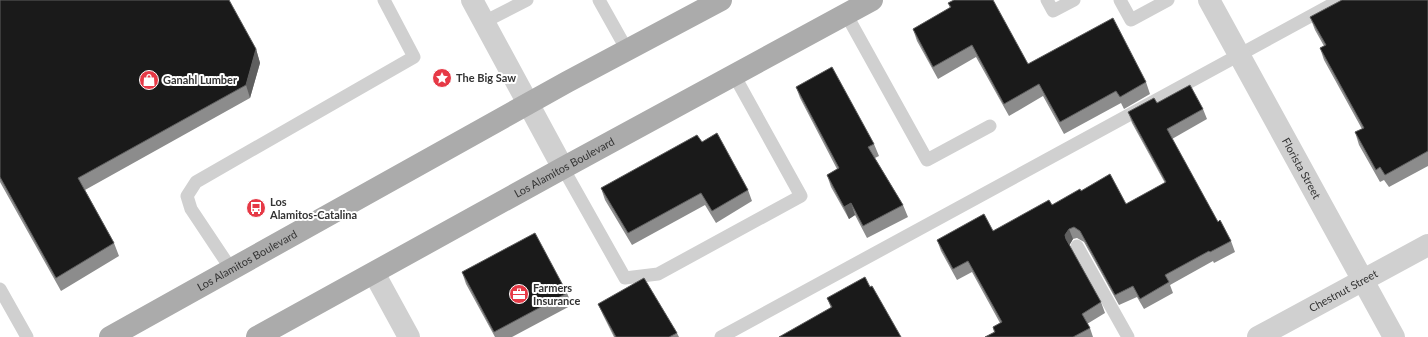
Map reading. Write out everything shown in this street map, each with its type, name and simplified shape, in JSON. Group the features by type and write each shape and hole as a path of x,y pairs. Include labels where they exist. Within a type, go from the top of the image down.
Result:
{"main road":[{"name":"Los Alamitos Boulevard","path":"110,337 528,104 722,0"},
{"name":"Los Alamitos Boulevard","path":"257,337 872,0"}],"street":[{"path":"472,0 563,168"},
{"name":"Florista Street","path":"1209,0 1394,337"},
{"name":"Chestnut Street","path":"1258,337 1428,245"},
{"path":"374,273 409,337"}],"lane":[{"path":"231,269 191,209 187,196 196,182 414,56 384,0"},
{"path":"484,22 527,0"},
{"path":"599,0 627,50"},
{"path":"1047,0 1053,11 1074,0"},
{"path":"1120,0 1131,20 1168,0"},
{"path":"721,337 1340,0"},
{"path":"846,14 927,160 990,126"},
{"path":"563,168 625,278 658,274 801,196 734,75"},
{"path":"1077,246 1128,337"},
{"path":"0,289 27,337"}],"building":[{"name":"Ganahl Lumber","path":"0,0 229,0 256,49 246,85 78,178 114,243 56,278 0,177"},
{"path":"954,0 993,0 1028,64 1113,18 1146,82 1120,97 1116,91 1060,122 1039,84 1004,104 972,45 933,67 913,29 951,7 948,3"},
{"path":"1342,0 1428,0 1428,151 1385,175 1380,167 1376,170 1355,132 1364,128 1320,48 1326,45 1310,17"},
{"path":"832,67 874,144 868,147 903,205 863,226 851,203 844,207 827,175 839,168 796,87"},
{"path":"1190,85 1203,109 1167,129 1218,222 1220,220 1231,241 1165,275 1169,282 1140,299 1133,286 1115,295 1080,231 1074,227 1069,229 1065,235 1066,239 1101,302 1082,314 1090,328 1073,337 985,337 995,332 993,327 1002,322 968,261 953,269 937,240 984,214 993,231 1049,200 1052,205 1080,189 1081,191 1110,174 1126,204 1166,182 1128,112 1154,98 1157,103"},
{"path":"717,133 748,190 712,211 701,193 628,233 601,188 697,135 702,142"},
{"name":"Farmers Insurance","path":"535,233 567,293 494,332 462,272"},
{"path":"865,277 870,287 872,286 901,337 779,337 832,307 827,298"},
{"path":"644,278 677,333 669,337 616,337 598,304"}],"place":[{"name":"The Big Saw","path":"442,78"},
{"name":"Ganahl Lumber","path":"149,80"},
{"name":"Los Alamitos-Catalina","path":"256,208"},
{"name":"Farmers Insurance","path":"519,294"}]}
